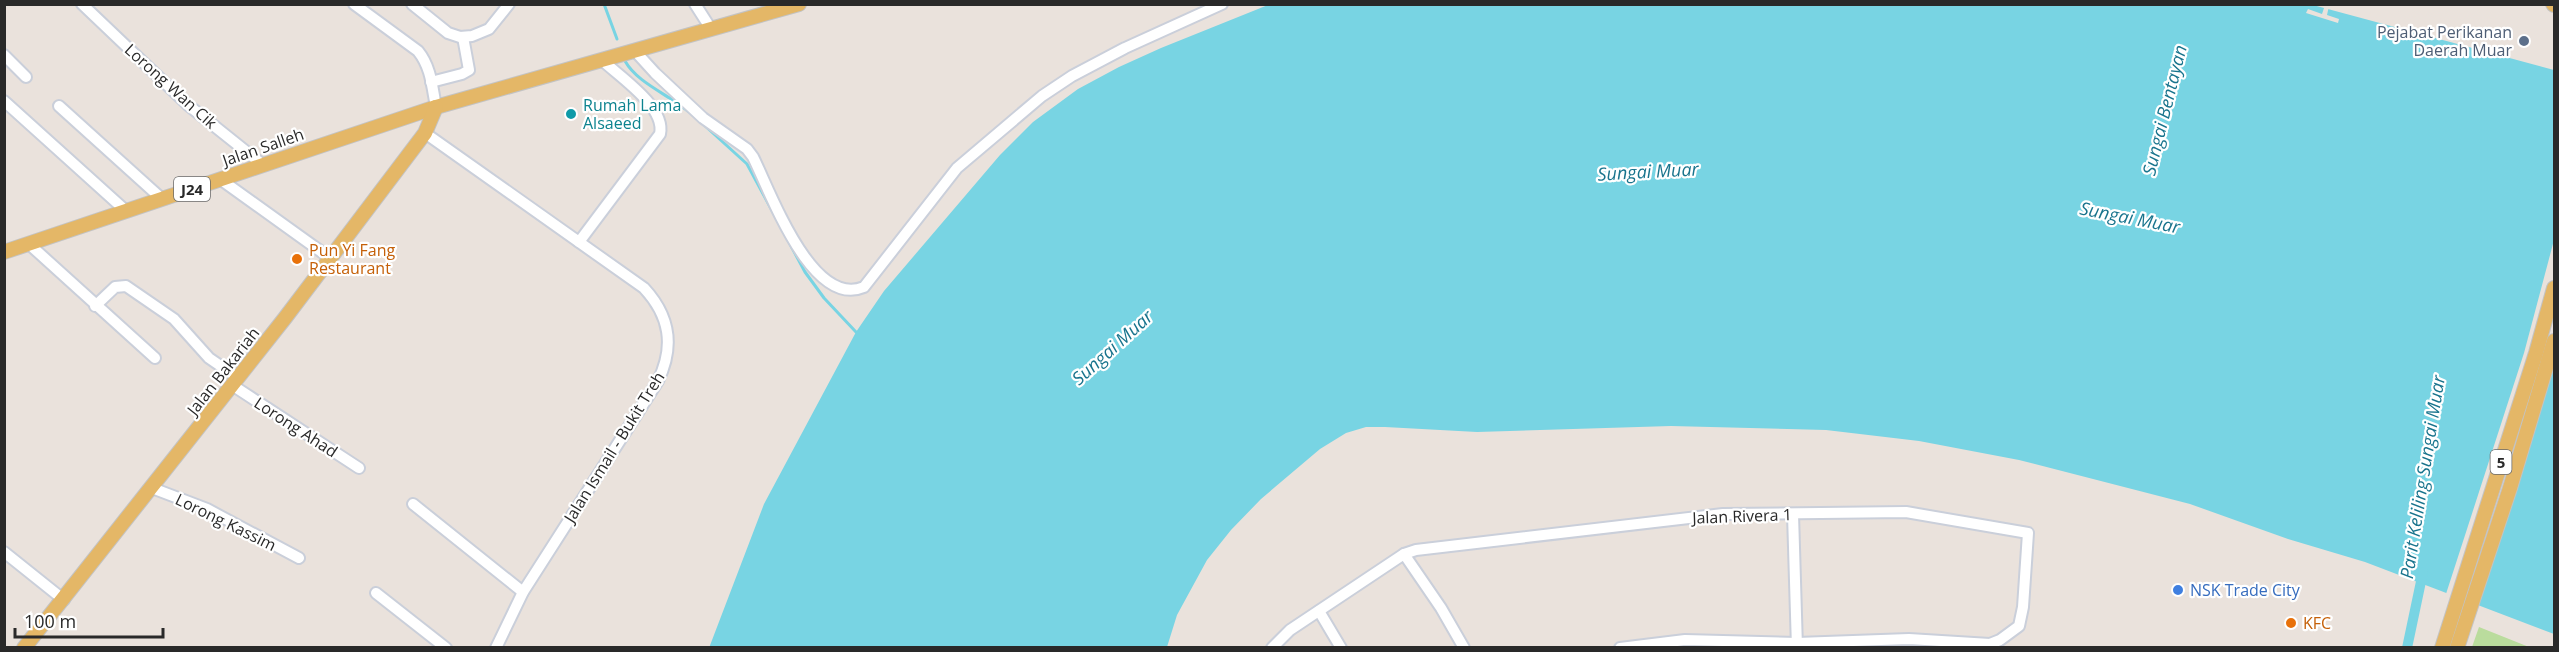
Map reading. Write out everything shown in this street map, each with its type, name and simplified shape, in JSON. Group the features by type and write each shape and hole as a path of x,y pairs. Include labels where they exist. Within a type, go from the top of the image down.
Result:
{"main road":[{"name":"J24","path":"395,120 799,4"},
{"name":"Jalan Bakariah","path":"24,648 152,488 330,258 425,133 436,107"},
{"name":"Jalan Salleh","path":"4,252 395,120"},
{"path":"395,120 418,124 425,133"},
{"name":"5","path":"2443,642 2536,353 2554,288"},
{"name":"5","path":"2458,644 2510,489 2554,341"}],"street":[{"name":"Lorong Wan Cik","path":"82,4 188,105 263,165"},
{"path":"354,4 418,51 424,59 436,107"},
{"path":"412,4 448,33 464,37 489,29 509,4"},
{"path":"695,4 711,29"},
{"path":"635,51 703,118 747,149 798,248 820,277 834,286 853,292 864,287 957,168 1042,96 1072,76 1125,48 1222,4"},
{"path":"431,82 462,74 469,69 464,37"},
{"path":"4,56 26,76"},
{"path":"579,242 660,134 661,126 653,106 602,60"},
{"path":"4,101 126,212"},
{"path":"59,106 162,199"},
{"name":"Jalan Ismail - Bukit Treh","path":"425,133 644,288 654,299 665,321 669,348 658,381 523,592 496,648"},
{"path":"220,179 330,258"},
{"path":"29,244 155,358"},
{"name":"Lorong Ahad","path":"95,306 115,287 126,286 174,319 209,358 235,382 359,468"},
{"name":"Lorong Kassim","path":"152,488 207,509 299,558"},
{"path":"413,504 523,592"},
{"name":"Jalan Rivera 1","path":"1404,554 1428,549 1724,514 1906,512 2028,533 2023,607 2019,626 2000,640 1990,644 1909,639 1797,645"},
{"path":"1620,648 1685,640 1797,645 1793,514"},
{"path":"4,552 64,600"},
{"path":"1272,648 1290,630 1404,554 1441,608 1464,648"},
{"path":"376,593 446,648"},
{"path":"1319,611 1341,648"}],"green space":[{"path":"2479,627 2529,647 2472,647"}],"water":[{"path":"1268,5 2313,5 2554,70 2554,634 2365,562 2288,539 2190,504 2019,460 1919,441 1826,430 1671,426 1477,432 1366,427 1346,433 1320,449 1261,499 1231,530 1207,560 1177,615 1167,647 709,648 764,504 856,332 884,291 1000,155 1033,122 1078,89 1161,48"}],"pier":[{"path":"2325,5 2329,6 2327,15 2339,19 2338,23 2306,13 2308,9 2322,14"},
{"path":"2554,240 2554,349 2476,608 2445,597 2524,353"}],"waterway":[{"path":"604,4 617,39"},
{"path":"625,61 646,83 689,112"},
{"path":"703,124 747,164 805,272 824,298 856,332"},
{"name":"Parit Keliling Sungai Muar","path":"2407,648 2423,572"}],"place":[{"name":"Pejabat Perikanan Daerah Muar","path":"2524,41"},
{"name":"Rumah Lama Alsaeed","path":"571,114"},
{"name":"Pun Yi Fang Restaurant","path":"297,259"},
{"name":"NSK Trade City","path":"2178,590"},
{"name":"KFC","path":"2291,623"}],"water label":[{"name":"Sungai Bentayan","path":"2164,110"},
{"name":"Sungai Muar","path":"1648,171"},
{"name":"Sungai Muar","path":"2130,217"},
{"name":"Sungai Muar","path":"1112,347"}]}
